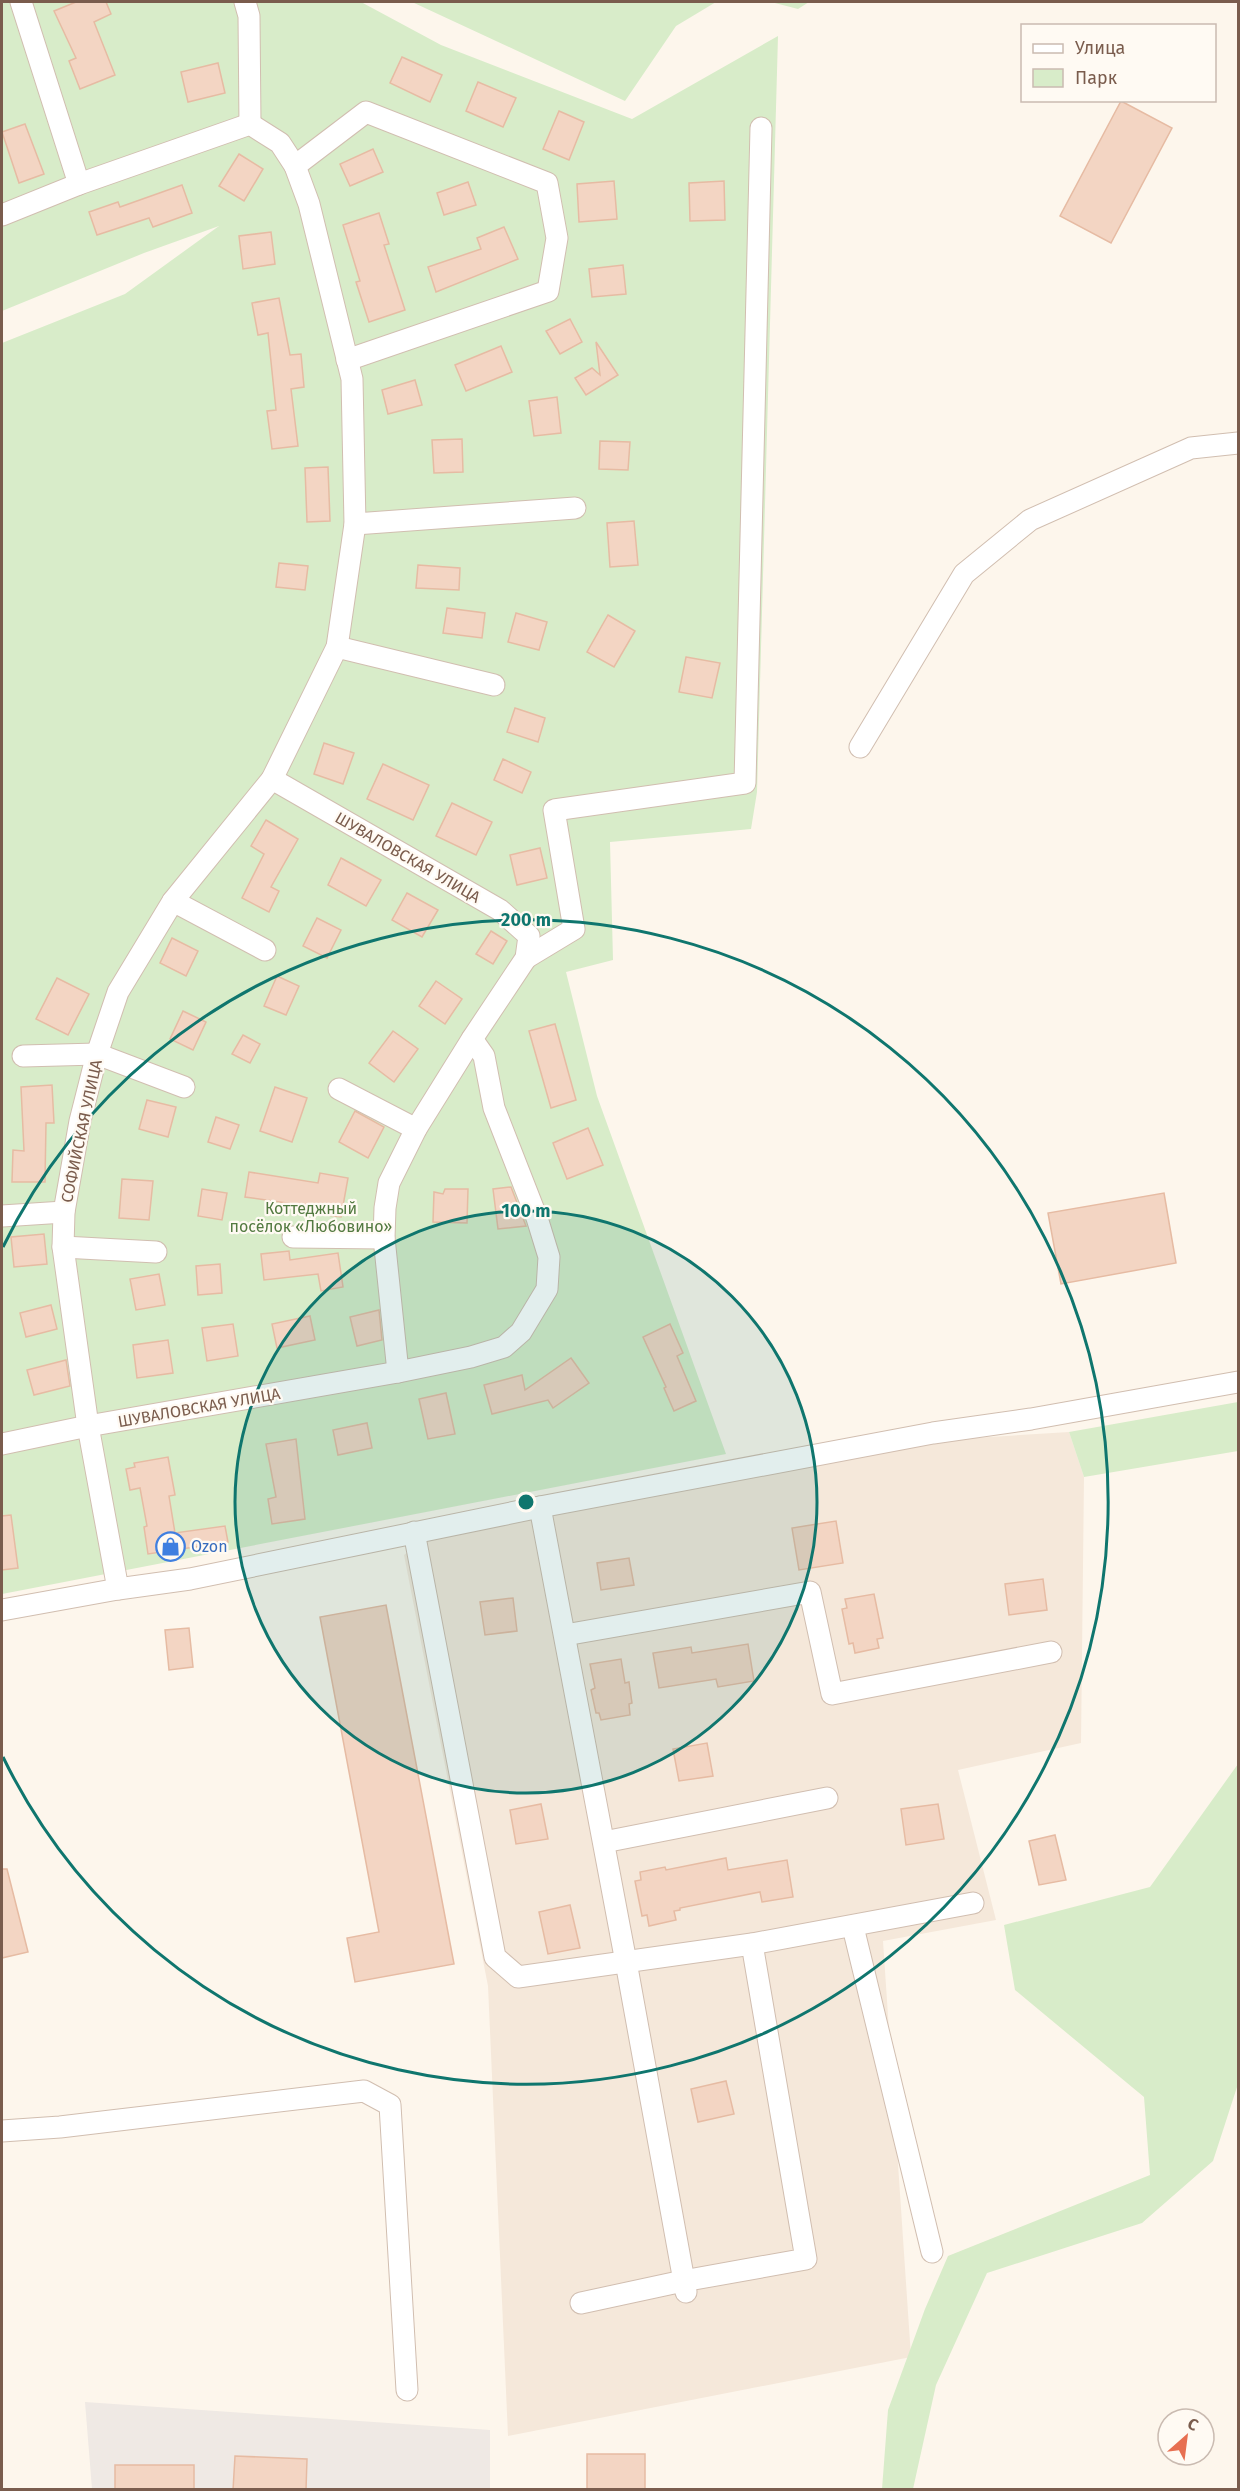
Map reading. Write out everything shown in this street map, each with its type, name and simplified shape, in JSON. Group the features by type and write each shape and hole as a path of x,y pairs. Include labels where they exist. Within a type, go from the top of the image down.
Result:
{"street":[{"path":"21,2 79,184"},
{"path":"2,215 79,184 250,124 249,16 245,2"},
{"path":"296,165 366,112 547,183 557,238 548,291 347,360"},
{"name":"СОФИЙСКАЯ УЛИЦА","path":"117,1589 88,1426 63,1247 64,1212 80,1120 97,1054 118,992 173,901 272,779 338,647 355,524 352,379 309,204 296,165 280,143 250,124"},
{"path":"398,1372 384,1238 389,1183 416,1129 526,958 574,929 554,810 745,783 760,128"},
{"path":"860,747 964,574 1029,520 1191,448 1239,443"},
{"path":"355,524 575,508"},
{"path":"338,647 494,685"},
{"name":"ШУВАЛОВСКАЯ УЛИЦА","path":"272,779 500,910 529,936 526,958"},
{"path":"173,901 265,950"},
{"name":"ШУВАЛОВСКАЯ УЛИЦА","path":"2,1444 88,1426 398,1372 471,1357 504,1347 520,1332 547,1289 549,1257 537,1218 494,1108 484,1056 472,1039"},
{"path":"23,1056 97,1054 184,1087"},
{"path":"339,1089 416,1129"},
{"path":"2,1216 64,1212"},
{"path":"293,1237 384,1238"},
{"path":"63,1247 156,1252"},
{"path":"2,1610 117,1589 190,1579 540,1507 933,1433 1031,1419 1239,1382"},
{"path":"540,1507 685,2286"},
{"path":"414,1532 495,1957 518,1977 752,1944 973,1903"},
{"path":"565,1635 810,1592 832,1694 1051,1652"},
{"path":"604,1842 827,1798"},
{"path":"853,1927 932,2252"},
{"path":"581,2303 685,2286 806,2259 752,1944"},
{"path":"2,2131 60,2127 364,2091 390,2105 407,2390"}],"shaded area":[{"path":"1069,1432 1084,1477 1081,1743 958,1770 996,1920 883,1941 911,2357 508,2436 488,1986 404,1555 426,1539 958,1439"},
{"path":"85,2402 490,2430 490,2489 92,2489"}],"green space":[{"name":"Коттеджный посёлок «Любовино»","path":"2,2 361,2 441,45 632,119 778,36 757,792 751,829 610,842 613,960 566,972 597,1096 726,1454 2,1594 2,343 125,294 219,226 144,253 2,311"},
{"path":"412,2 716,2 676,26 625,101"},
{"path":"771,2 809,2 798,9"},
{"path":"1238,1402 1238,1451 1084,1477 1069,1432"},
{"path":"1238,1764 1238,2084 1213,2161 1142,2223 987,2273 936,2385 913,2489 882,2489 888,2410 925,2309 948,2256 1150,2175 1144,2097 1015,1990 1004,1925 1150,1887"}],"building":[{"path":"76,2 106,2 111,14 94,22 115,75 80,89 69,61 76,58 54,11"},
{"path":"402,57 442,75 430,102 390,83"},
{"path":"218,63 225,93 188,102 181,72"},
{"path":"478,82 516,98 503,127 466,111"},
{"path":"1120,102 1172,128 1111,243 1060,216"},
{"path":"559,111 584,122 569,160 543,149"},
{"path":"25,124 44,174 19,183 2,132"},
{"path":"373,149 383,172 350,186 340,164"},
{"path":"239,154 263,169 244,201 219,186"},
{"path":"614,181 617,219 579,222 577,184"},
{"path":"724,181 725,220 690,221 689,183"},
{"path":"468,182 476,205 444,215 437,193"},
{"path":"182,185 192,213 153,227 149,218 97,235 89,212 118,202 120,207"},
{"path":"379,213 389,244 384,245 405,310 369,322 356,282 360,281 343,225"},
{"path":"504,227 518,259 436,292 428,267 481,249 477,238"},
{"path":"271,232 275,264 243,269 239,236"},
{"path":"623,265 626,294 592,297 589,269"},
{"path":"279,298 290,355 301,354 304,387 291,389 298,446 272,449 267,411 276,410 268,333 258,335 252,303"},
{"path":"570,319 582,342 560,354 546,331"},
{"path":"596,342 618,375 586,395 575,378 592,368 600,375"},
{"path":"501,346 512,372 466,391 455,365"},
{"path":"415,380 422,405 388,414 382,390"},
{"path":"557,397 561,433 534,436 529,401"},
{"path":"462,439 463,472 434,473 432,440"},
{"path":"600,441 630,442 628,470 599,469"},
{"path":"328,467 330,521 307,522 305,468"},
{"path":"634,521 638,565 610,567 607,523"},
{"path":"279,563 308,566 305,590 276,587"},
{"path":"418,565 460,568 459,590 416,588"},
{"path":"447,608 485,613 482,638 443,633"},
{"path":"516,613 547,622 539,650 508,642"},
{"path":"608,615 635,631 614,667 587,652"},
{"path":"686,657 720,663 712,698 679,692"},
{"path":"515,708 545,718 538,742 507,732"},
{"path":"324,743 354,753 343,784 314,774"},
{"path":"503,759 531,772 522,793 494,780"},
{"path":"383,764 429,785 413,820 367,799"},
{"path":"452,803 492,822 476,855 436,836"},
{"path":"266,820 298,839 271,887 279,891 269,912 242,898 264,854 251,846"},
{"path":"540,848 547,878 517,885 510,855"},
{"path":"341,858 381,880 366,906 328,885"},
{"path":"407,893 438,910 422,937 392,920"},
{"path":"317,918 341,930 327,958 303,946"},
{"path":"491,931 507,941 493,964 476,954"},
{"path":"172,938 198,951 186,976 160,963"},
{"path":"277,976 299,986 286,1015 264,1006"},
{"path":"57,978 89,994 68,1035 36,1019"},
{"path":"436,981 462,999 445,1024 419,1006"},
{"path":"183,1011 206,1022 193,1050 170,1039"},
{"path":"555,1024 576,1100 551,1108 529,1031"},
{"path":"393,1031 418,1049 394,1082 369,1063"},
{"path":"243,1035 260,1044 250,1063 232,1054"},
{"path":"52,1085 54,1123 46,1123 45,1182 12,1182 13,1150 24,1151 21,1087"},
{"path":"275,1087 307,1098 292,1142 260,1131"},
{"path":"147,1100 176,1107 168,1137 139,1129"},
{"path":"355,1111 384,1127 368,1158 339,1142"},
{"path":"216,1117 239,1125 230,1149 208,1142"},
{"path":"588,1128 603,1165 567,1179 553,1143"},
{"path":"249,1172 318,1183 320,1173 348,1178 341,1217 313,1213 314,1207 245,1197"},
{"path":"122,1179 153,1181 149,1220 119,1218"},
{"path":"511,1187 526,1226 498,1229 493,1189"},
{"path":"202,1189 227,1193 222,1220 198,1216"},
{"path":"445,1189 468,1189 467,1223 433,1222 434,1192 443,1194"},
{"path":"1164,1193 1176,1263 1061,1284 1048,1213"},
{"path":"44,1234 47,1264 14,1267 11,1237"},
{"path":"289,1251 290,1260 338,1253 343,1287 321,1291 318,1274 264,1280 261,1254"},
{"path":"220,1264 222,1293 198,1295 196,1266"},
{"path":"159,1274 165,1305 136,1310 130,1279"},
{"path":"51,1305 57,1329 26,1337 20,1313"},
{"path":"379,1310 382,1340 357,1346 350,1317"},
{"path":"310,1316 315,1340 277,1348 272,1324"},
{"path":"233,1324 238,1356 207,1361 202,1328"},
{"path":"670,1324 683,1353 677,1356 696,1401 674,1411 664,1388 666,1387 643,1337"},
{"path":"168,1340 173,1373 137,1378 133,1345"},
{"path":"571,1358 589,1383 553,1408 548,1400 492,1414 484,1385 522,1375 525,1390"},
{"path":"66,1360 70,1386 34,1395 27,1370"},
{"path":"446,1393 455,1434 428,1439 419,1399"},
{"path":"367,1423 372,1448 338,1455 333,1430"},
{"path":"296,1439 305,1519 272,1524 268,1499 276,1497 266,1444"},
{"path":"168,1457 175,1495 169,1496 175,1533 225,1526 228,1542 148,1554 144,1527 147,1526 140,1488 130,1490 126,1469 135,1467 134,1463"},
{"path":"11,1515 18,1568 2,1570 2,1516"},
{"path":"836,1521 843,1563 799,1570 792,1528"},
{"path":"629,1558 634,1585 601,1590 597,1563"},
{"path":"1043,1579 1047,1610 1009,1615 1005,1584"},
{"path":"874,1594 883,1638 877,1639 879,1648 855,1653 853,1643 849,1644 842,1609 847,1608 845,1599"},
{"path":"513,1598 517,1631 485,1635 480,1602"},
{"path":"386,1605 454,1964 355,1982 347,1938 379,1932 320,1617"},
{"path":"189,1628 193,1667 169,1670 165,1630"},
{"path":"748,1644 754,1681 718,1687 716,1679 659,1688 653,1653 691,1647 692,1653"},
{"path":"621,1659 625,1683 629,1682 632,1703 629,1704 630,1715 601,1720 599,1713 596,1713 591,1690 595,1688 590,1664"},
{"path":"707,1743 713,1776 679,1781 673,1749"},
{"path":"541,1804 548,1839 516,1844 510,1810"},
{"path":"938,1804 944,1839 906,1845 901,1809"},
{"path":"1055,1835 1066,1880 1039,1885 1029,1841"},
{"path":"726,1858 728,1870 787,1860 793,1897 762,1902 760,1892 680,1908 674,1911 676,1920 649,1926 647,1915 642,1916 635,1881 641,1880 640,1872 665,1867 666,1870"},
{"path":"2,1869 7,1869 28,1952 2,1958"},
{"path":"570,1905 580,1948 548,1954 539,1912"},
{"path":"726,2081 734,2114 698,2122 691,2089"},
{"path":"587,2454 645,2454 645,2490 587,2490"},
{"path":"235,2456 307,2459 306,2490 233,2490"},
{"path":"115,2465 194,2465 194,2490 115,2490"}],"place":[{"name":"Ozon","path":"170,1546"}]}
